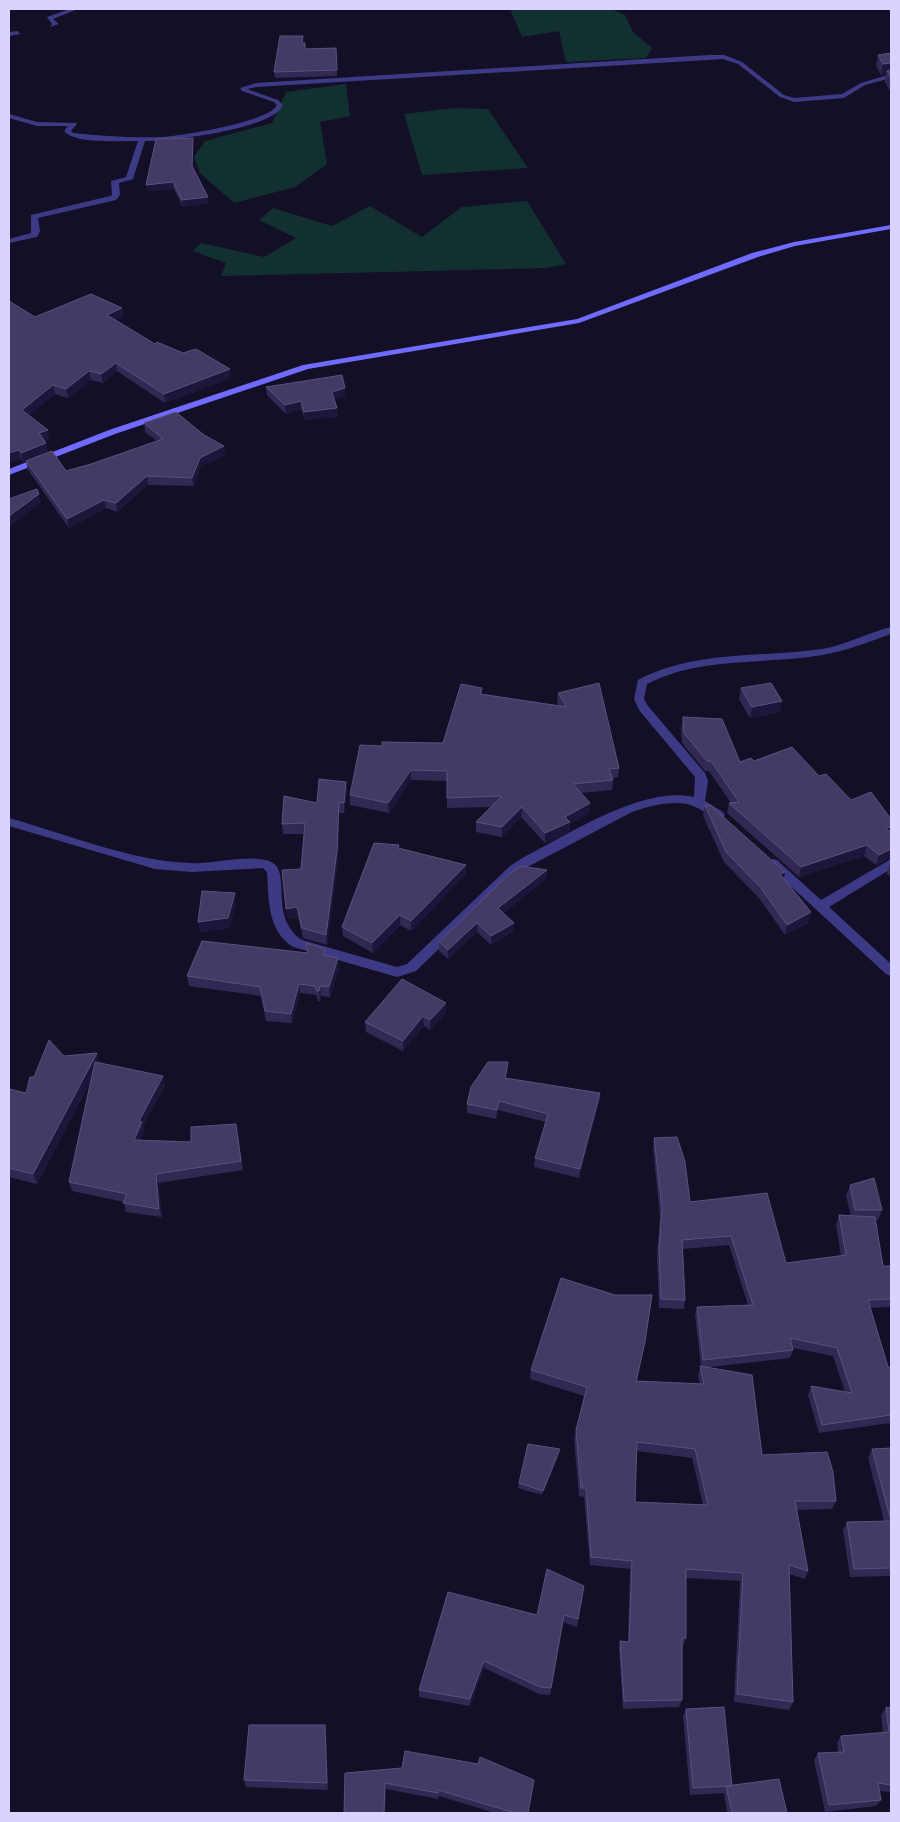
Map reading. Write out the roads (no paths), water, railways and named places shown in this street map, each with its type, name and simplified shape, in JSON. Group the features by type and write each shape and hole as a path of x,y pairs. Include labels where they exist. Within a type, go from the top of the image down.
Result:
{"street":[{"path":"52,26 56,24 49,18 75,9"},
{"path":"9,34 18,33"},
{"path":"9,116 37,124 74,124 67,131 71,135 142,140 239,126 262,119 279,109 280,105 276,101 243,88 256,85 724,57 740,62 782,96 799,100 826,99 848,95 863,84 891,76"},
{"path":"9,242 34,234 36,231 32,218 35,216 116,196 115,181 129,179 142,140"},
{"path":"9,472 112,432 306,367 579,321 755,255 794,244 891,227"},
{"path":"699,801 702,781 700,776 643,708 639,698 642,682 652,675 681,666 824,652 891,630"},
{"path":"9,822 156,865 192,868 245,863 267,865 273,870 279,926 288,940 397,972 412,968 499,882 528,860 640,804 680,798 699,801 710,807 725,820"},
{"path":"762,854 891,971"},
{"path":"820,907 891,863"}]}
